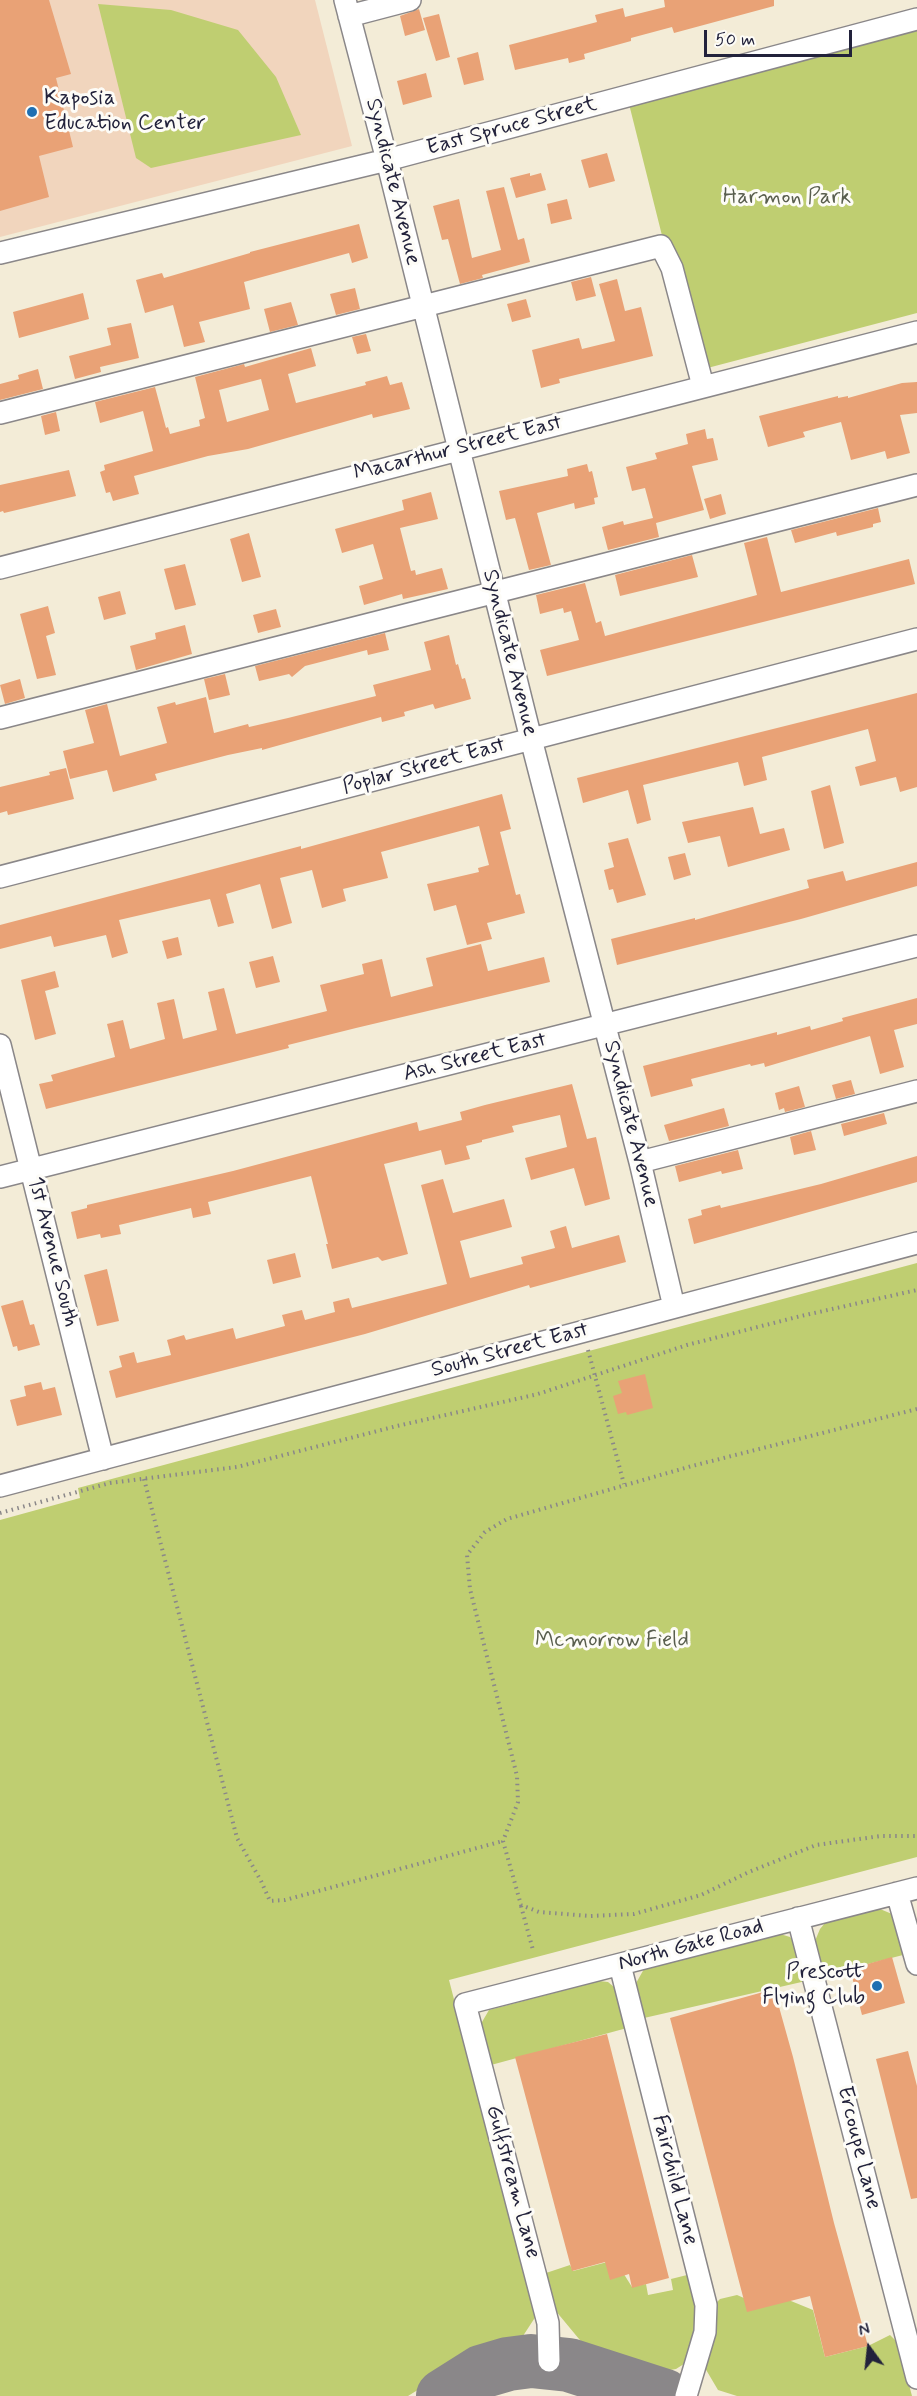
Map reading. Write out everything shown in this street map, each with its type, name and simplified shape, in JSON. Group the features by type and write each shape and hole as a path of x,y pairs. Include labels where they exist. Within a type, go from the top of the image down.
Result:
{"street":[{"path":"347,8 410,0"},
{"name":"Syndicate Avenue","path":"347,8 640,1162 674,1307"},
{"name":"East Spruce Street","path":"0,253 387,160 917,19"},
{"path":"0,413 661,246 672,268 704,386"},
{"name":"Macarthur Street East","path":"0,568 459,448 917,332"},
{"path":"0,718 917,485"},
{"name":"Poplar Street East","path":"0,877 917,639"},
{"name":"Ash Street East","path":"0,1177 917,946"},
{"name":"1st Avenue South","path":"0,1045 103,1459"},
{"path":"640,1162 917,1091"},
{"name":"South Street East","path":"0,1486 917,1243"},
{"path":"907,1890 917,1964"},
{"name":"North Gate Road","path":"465,2004 907,1890"},
{"name":"Ercoupe Lane","path":"798,1918 917,2378"},
{"name":"Fairchild Lane","path":"620,1965 706,2304 705,2332 686,2396"},
{"name":"Gulfstream Lane","path":"465,2004 548,2323 549,2361"}],"path":[{"path":"0,1513 110,1484 237,1467 397,1426 538,1394 687,1345 790,1318 917,1290"},
{"path":"584,1332 624,1484"},
{"path":"532,1950 503,1841 518,1802 517,1776 470,1589 466,1555 485,1532 507,1519 624,1484 917,1409"},
{"path":"144,1479 237,1838 270,1901 285,1900 503,1841"},
{"path":"521,1905 539,1912 590,1916 634,1914 701,1895 749,1872 816,1845 881,1836 917,1836"}],"shaded area":[{"path":"0,0 315,0 352,146 0,237"}],"green space":[{"path":"98,4 171,10 238,30 276,77 301,135 151,168 136,158"},
{"name":"Harmon Park","path":"917,31 917,313 696,371 629,104"},
{"name":"Mcmorrow Field","path":"917,1263 917,1857 449,1980 536,2316 521,2339 487,2347 408,2396 0,2396 0,1520 80,1498 78,1488"},
{"path":"880,1909 892,1914 903,1955 825,1975 815,1941 825,1923"},
{"path":"780,1934 790,1937 797,1945 806,1981 644,2018 635,1985 644,1969"},
{"path":"599,1981 608,1982 614,1987 627,2028 491,2065 482,2031 482,2022 489,2010"},
{"path":"615,2260 632,2287 646,2284 648,2295 673,2290 671,2279 691,2274 697,2304 696,2333 687,2362 676,2369 664,2371 584,2345 555,2310 546,2273 570,2265 573,2271"},
{"path":"737,2295 744,2298 791,2301 813,2310 825,2357 868,2346 890,2335 898,2343 912,2396 737,2396 718,2390 705,2368 716,2328 715,2304 720,2299"}],"building":[{"name":"Kaposia Education Center","path":"0,0 49,0 71,74 56,78 73,147 39,156 49,197 0,211"},
{"path":"664,0 774,0 774,6 674,33 672,27 631,38 631,41 584,54 585,59 569,63 568,58 515,70 509,45 597,22 595,15 623,8 625,17 665,7"},
{"path":"419,9 425,30 405,36 400,16"},
{"path":"439,14 450,57 436,61 423,18"},
{"path":"478,52 484,80 464,85 457,58"},
{"path":"426,73 432,97 403,105 397,81"},
{"path":"607,153 615,181 589,188 581,160"},
{"path":"530,173 530,176 541,173 546,190 516,198 510,178"},
{"path":"504,187 518,240 524,238 530,262 482,275 483,278 460,284 448,239 442,240 433,206 459,199 472,258 501,250 486,191"},
{"path":"567,199 572,219 551,224 547,204"},
{"path":"359,224 368,258 352,263 349,253 244,282 250,309 199,322 205,342 184,347 173,305 145,313 136,280 162,273 164,278 250,252"},
{"path":"591,277 596,296 576,301 571,282"},
{"path":"617,279 625,311 641,307 653,356 559,379 560,383 541,388 532,350 579,338 582,349 615,341 599,284"},
{"path":"355,288 360,309 336,315 330,294"},
{"path":"83,293 89,319 19,338 13,312"},
{"path":"526,299 531,317 512,322 507,304"},
{"path":"291,302 298,325 270,332 264,309"},
{"path":"131,323 139,358 100,367 101,372 75,379 69,356 111,345 107,328"},
{"path":"366,334 371,351 357,354 352,337"},
{"path":"311,348 316,366 288,374 296,403 366,385 365,382 387,376 390,385 402,382 410,409 373,418 372,414 248,449 208,456 134,476 139,494 113,501 110,492 106,493 100,472 105,470 104,465 153,451 143,411 100,423 95,402 155,387 166,428 168,427 170,434 200,426 199,420 205,418 195,377 244,364 245,367","holes":["261,379 269,410 227,422 219,390"]},
{"path":"38,369 43,389 0,400 0,384 19,379 18,375"},
{"path":"917,382 917,413 900,415 910,453 887,459 885,451 851,460 841,422 803,432 805,437 768,447 759,416 838,396 838,398 848,396 848,398 902,383"},
{"path":"56,412 60,431 45,435 41,416"},
{"path":"705,429 707,439 713,438 718,460 692,466 704,510 656,523 659,537 608,550 602,527 623,521 624,525 653,518 645,488 632,491 626,467 657,459 655,453 688,444 686,434"},
{"path":"587,464 589,472 592,471 598,497 594,498 595,504 575,509 574,503 537,513 551,565 529,570 515,518 506,520 499,491 568,476 567,469"},
{"path":"69,470 76,496 4,513 0,512 0,485"},
{"path":"431,492 438,519 400,528 411,571 415,570 416,575 442,568 448,589 403,599 402,594 364,605 359,586 383,579 373,544 342,553 335,529 404,510 402,500"},
{"path":"721,494 726,514 710,519 704,499"},
{"path":"878,508 881,522 873,524 873,527 837,536 836,532 795,543 791,530"},
{"path":"249,533 261,577 242,582 230,539"},
{"path":"767,537 781,592 909,559 915,584 547,676 540,650 579,640 571,611 564,613 563,608 540,614 536,595 585,583 596,623 601,621 605,636 757,595 744,543"},
{"path":"692,555 698,577 620,596 615,575"},
{"path":"185,564 196,605 175,610 164,569"},
{"path":"120,591 126,614 104,620 98,597"},
{"path":"48,606 55,633 46,636 56,675 37,679 20,614"},
{"path":"276,609 281,627 258,633 253,615"},
{"path":"185,625 192,654 136,670 130,646 156,639 155,633"},
{"path":"385,633 389,650 368,655 367,650 305,666 292,677 289,674 259,681 255,666"},
{"path":"449,635 456,665 458,664 462,679 465,678 471,699 435,709 433,704 404,712 405,716 382,722 381,717 262,750 262,748 228,755 155,774 157,780 113,792 107,770 70,779 63,751 94,743 85,710 107,704 120,756 167,743 157,707 175,702 176,705 206,697 214,733 248,724 249,727 288,718 376,696 373,685 431,670 424,642"},
{"path":"225,674 230,695 209,700 204,679"},
{"path":"20,679 25,698 5,704 0,685"},
{"path":"917,693 917,787 900,792 896,777 860,786 855,767 876,761 868,729 762,757 767,780 744,786 738,762 643,785 651,820 637,824 628,790 583,803 577,778"},
{"path":"66,768 74,799 8,815 7,811 0,813 0,787 50,775 49,772"},
{"path":"830,785 844,843 824,849 811,791"},
{"path":"502,794 511,829 500,832 516,895 520,894 525,913 487,923 492,939 467,945 456,905 434,911 427,884 479,872 478,868 489,865 479,826 381,852 388,878 343,889 346,901 322,908 312,870 280,878 292,923 272,929 260,884 226,894 234,923 218,927 210,899 119,920 128,953 112,958 106,935 54,947 51,936 0,949 0,925 301,846 301,849"},
{"path":"753,807 760,834 784,828 790,850 728,867 720,836 688,843 682,822"},
{"path":"628,838 646,895 617,903 613,889 609,890 604,870 614,867 608,843"},
{"path":"685,853 691,875 674,880 668,857"},
{"path":"917,862 917,886 801,919 617,965 611,939 695,918 695,920 809,888 807,880 843,871 846,881"},
{"path":"178,937 182,955 167,959 162,941"},
{"path":"481,944 488,971 544,957 550,982 288,1045 289,1048 46,1109 39,1084 53,1081 51,1075 115,1057 107,1024 123,1020 130,1049 165,1039 157,1003 174,999 183,1039 217,1030 208,992 224,988 236,1034 327,1011 320,985 364,974 362,964 382,959 391,997 433,986 426,958"},
{"path":"273,956 280,982 256,988 249,962"},
{"path":"55,971 59,987 45,991 56,1034 35,1040 21,980"},
{"path":"917,998 917,1024 894,1030 904,1067 880,1074 870,1036 765,1067 764,1063 751,1066 750,1064 691,1079 693,1086 651,1097 643,1066 777,1032 777,1035 810,1026 811,1030 843,1021 842,1018"},
{"path":"851,1080 855,1094 836,1099 832,1085"},
{"path":"572,1084 587,1139 596,1137 610,1199 585,1206 574,1168 531,1180 525,1158 567,1147 560,1115 512,1126 514,1132 466,1146 470,1159 445,1165 441,1150 384,1164 408,1254 382,1261 378,1257 332,1269 311,1176 208,1202 211,1214 193,1218 191,1208 119,1225 121,1234 101,1238 100,1234 77,1239 71,1212 87,1208 87,1205 233,1171 417,1122 419,1131 462,1120 460,1112"},
{"path":"799,1086 805,1107 785,1112 784,1108 779,1110 775,1093"},
{"path":"724,1108 729,1126 669,1141 664,1125"},
{"path":"884,1113 887,1124 844,1136 841,1124"},
{"path":"811,1131 816,1150 794,1155 790,1137"},
{"path":"738,1150 743,1169 722,1174 721,1171 679,1182 675,1166"},
{"path":"917,1156 917,1182 694,1244 688,1219 702,1215 701,1210 720,1205 721,1208 821,1184"},
{"path":"443,1179 453,1213 504,1199 512,1227 460,1241 470,1278 523,1264 521,1257 555,1248 550,1231 566,1226 572,1248 619,1235 626,1262 530,1288 529,1285 365,1334 116,1398 109,1371 122,1367 119,1356 134,1352 137,1363 171,1355 167,1340 184,1335 186,1340 233,1328 236,1339 285,1326 282,1315 302,1310 305,1320 335,1312 333,1302 349,1298 352,1308 447,1284 421,1185"},
{"path":"295,1253 301,1277 273,1284 267,1260"},
{"path":"107,1269 119,1321 97,1326 84,1275"},
{"path":"23,1300 30,1325 34,1324 40,1345 18,1351 17,1346 13,1347 1,1306"},
{"path":"645,1374 653,1408 627,1415 626,1412 618,1414 613,1396 622,1393 618,1381"},
{"path":"41,1382 43,1390 55,1387 62,1415 17,1426 10,1400 26,1396 24,1386"},
{"name":"Prescott Flying Club","path":"892,1957 905,2003 862,2015 850,1969"},
{"path":"774,1989 868,2346 825,2357 810,2296 747,2312 670,2018"},
{"path":"607,2034 669,2278 632,2288 629,2274 610,2280 605,2262 572,2271 515,2057"},
{"path":"908,2051 917,2086 917,2198 911,2199 876,2059"}],"taxiway":[{"path":"443,2396 481,2372 508,2364 531,2361 569,2365 665,2396"}],"place":[{"name":"Kaposia Education Center","path":"32,112"},
{"name":"Prescott Flying Club","path":"877,1986"}]}
